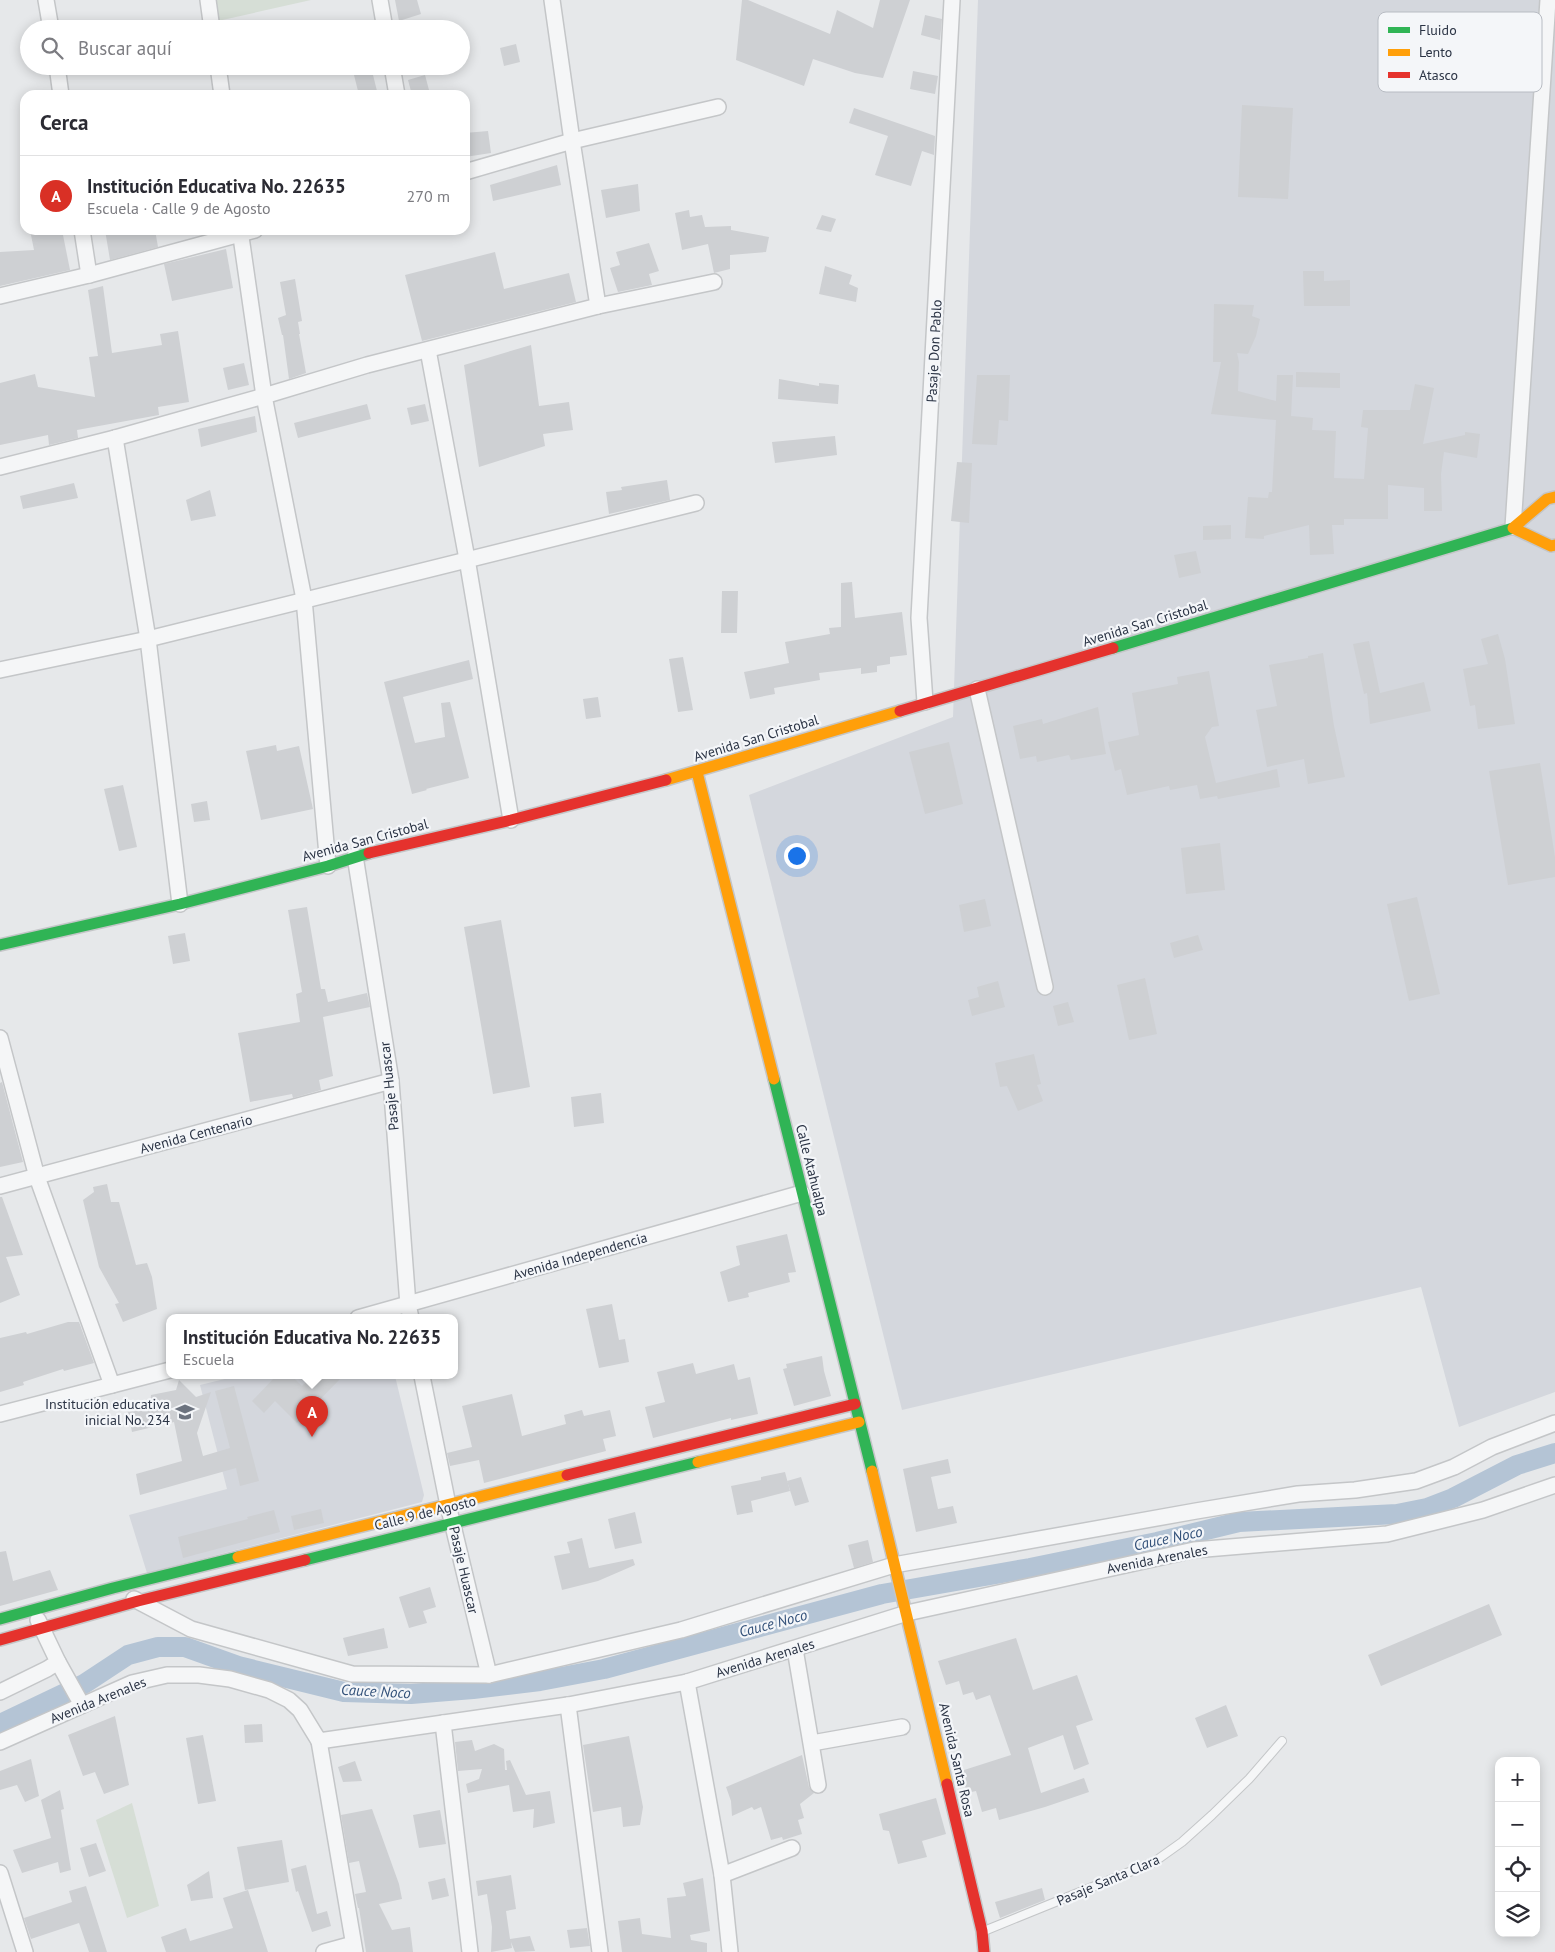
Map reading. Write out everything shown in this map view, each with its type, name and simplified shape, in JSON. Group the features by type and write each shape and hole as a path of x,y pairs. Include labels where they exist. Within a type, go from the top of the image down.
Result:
{"main road":[{"name":"Avenida San Cristobal","path":"0,944 180,904 328,866 355,856 511,820 697,772 925,702 977,689 1513,528 1547,499 1555,497"},
{"path":"1513,528 1551,546 1555,545"},
{"name":"Calle Atahualpa","path":"697,772 895,1570"},
{"name":"Calle 9 de Agosto","path":"0,1619 113,1588 855,1404"},
{"name":"Calle 9 de Agosto","path":"0,1640 138,1601 452,1521 859,1422"},
{"name":"Avenida Santa Rosa","path":"895,1570 906,1609 982,1931 984,1952"}],"street":[{"path":"46,0 49,20"},
{"path":"208,0 211,20"},
{"path":"380,0 383,20"},
{"path":"552,0 598,306"},
{"name":"Pasaje Don Pablo","path":"925,702 919,618 952,0"},
{"path":"1542,91 1548,0"},
{"path":"58,75 60,90"},
{"path":"219,75 221,90"},
{"path":"394,75 396,90"},
{"path":"1513,528 1542,92"},
{"path":"470,171 572,141 718,107"},
{"path":"83,235 89,274"},
{"path":"0,296 89,274 230,235"},
{"path":"245,235 264,396 304,599 328,866"},
{"path":"0,467 116,438 367,365 598,306 714,282"},
{"path":"428,350 467,559 511,820"},
{"path":"116,438 148,639 180,904"},
{"path":"0,670 148,639 696,503"},
{"path":"977,689 1045,987"},
{"name":"Pasaje Huascar","path":"355,856 391,1081 409,1311"},
{"path":"0,1038 37,1177 112,1385"},
{"name":"Avenida Centenario","path":"0,1186 391,1081"},
{"name":"Avenida Independencia","path":"387,1314 409,1311 802,1193"},
{"path":"0,1414 166,1371"},
{"name":"Pasaje Huascar","path":"423,1379 448,1504 489,1675"},
{"path":"113,1588 191,1629 352,1674 489,1675 681,1630 895,1570 1233,1505 1298,1494 1356,1490 1416,1481 1454,1467 1492,1447 1555,1423"},
{"name":"Avenida Arenales","path":"0,1742 79,1700 132,1683 167,1675 199,1675 230,1679 269,1690 289,1700 300,1710 319,1741 568,1705 687,1682 795,1649 906,1609 1194,1550 1387,1534 1483,1510 1555,1485"},
{"path":"32,1609 79,1700"},
{"path":"795,1649 818,1785"},
{"path":"0,1692 46,1669 61,1666"},
{"path":"687,1682 722,1875 730,1952"},
{"path":"568,1705 600,1952"},
{"path":"443,1723 470,1952"},
{"path":"812,1742 902,1727"},
{"path":"319,1741 354,1948 324,1952"},
{"path":"722,1875 792,1848"},
{"path":"0,1873 25,1952"}],"lane":[{"name":"Pasaje Santa Clara","path":"982,1931 1154,1862 1182,1842 1212,1815 1249,1779 1282,1741"}],"shaded area":[{"path":"215,0 311,0 222,20 218,20"},
{"path":"978,0 1555,0 1555,1392 1459,1427 1421,1287 902,1410 749,795 953,717"},
{"path":"225,1379 396,1379 424,1495 422,1502 147,1573 129,1515 227,1489 200,1385"},
{"path":"132,1803 159,1906 127,1918 96,1820"}],"building":[{"path":"395,0 417,0 421,14 399,20"},
{"path":"742,0 748,0 830,34 837,10 873,28 880,0 910,0 883,78 855,73 813,59 804,86 736,60"},
{"path":"925,15 942,19 940,40 921,35"},
{"path":"516,44 520,62 504,66 500,48"},
{"path":"913,71 938,76 935,94 910,89"},
{"path":"354,75 373,75 377,90 358,90"},
{"path":"425,75 429,90 411,90 408,80"},
{"path":"1242,105 1293,108 1288,199 1238,197"},
{"path":"854,108 935,136 934,155 922,151 911,186 875,175 888,136 849,123"},
{"path":"488,131 491,153 470,156 470,133"},
{"path":"557,165 561,185 493,201 490,185"},
{"path":"638,184 640,211 606,218 601,190"},
{"path":"689,210 690,217 702,215 705,227 731,226 731,230 769,237 766,252 730,255 730,269 714,273 708,244 682,250 675,213"},
{"path":"822,215 836,219 831,232 816,229"},
{"path":"31,235 63,235 70,270 0,286 0,252 34,250"},
{"path":"106,235 156,235 158,247 110,260"},
{"path":"649,243 659,271 649,274 652,285 618,292 610,268 620,265 616,252"},
{"path":"226,249 233,288 172,301 164,264"},
{"path":"495,252 504,289 569,273 576,302 422,341 405,275"},
{"path":"825,266 852,275 849,284 858,288 856,302 819,294"},
{"path":"1303,271 1324,271 1324,281 1350,280 1350,306 1304,306"},
{"path":"295,279 302,321 298,322 299,334 306,373 289,379 283,335 278,318 286,315 280,282"},
{"path":"103,286 112,353 162,345 160,334 178,331 189,402 158,407 159,415 77,430 78,438 49,445 48,435 0,445 0,383 35,374 38,387 95,397 89,357 98,356 88,290"},
{"path":"1214,304 1254,305 1252,316 1260,319 1256,336 1248,354 1237,353 1239,362 1238,391 1276,401 1277,375 1293,375 1291,416 1313,418 1312,430 1336,431 1334,478 1364,479 1368,428 1361,427 1363,410 1410,410 1415,384 1434,388 1423,444 1465,435 1465,432 1480,434 1477,458 1444,452 1441,474 1442,511 1424,511 1424,488 1388,485 1388,519 1344,519 1344,525 1332,525 1334,554 1310,555 1309,525 1264,536 1264,539 1245,538 1248,497 1268,498 1269,492 1272,492 1276,420 1211,414 1221,362 1213,362"},
{"path":"531,345 539,406 569,402 573,430 543,434 545,446 479,467 464,365"},
{"path":"244,363 249,385 228,390 223,368"},
{"path":"1296,372 1340,373 1340,388 1296,387"},
{"path":"977,375 1010,375 1008,421 999,420 997,445 972,444"},
{"path":"779,379 819,386 819,383 839,385 838,404 778,399"},
{"path":"367,404 371,419 298,438 294,423"},
{"path":"425,404 429,421 411,425 407,408"},
{"path":"255,416 257,432 201,447 198,429"},
{"path":"835,436 837,455 775,463 772,442"},
{"path":"957,462 972,463 969,523 951,521"},
{"path":"667,480 670,500 609,514 606,492 622,490 621,487"},
{"path":"74,483 78,498 23,509 20,496"},
{"path":"210,490 216,516 191,521 186,500"},
{"path":"1231,525 1231,539 1203,540 1203,526"},
{"path":"1196,551 1201,573 1179,578 1174,555"},
{"path":"852,582 855,618 902,612 907,655 890,657 890,664 877,666 877,672 861,674 861,668 819,673 820,680 774,688 775,694 750,699 744,672 789,663 785,642 830,634 829,628 841,627 841,583"},
{"path":"722,591 738,591 737,633 721,633"},
{"path":"1498,634 1505,659 1515,724 1478,729 1475,705 1470,706 1463,669 1488,664 1481,639"},
{"path":"1369,641 1380,693 1424,682 1431,711 1370,724 1367,693 1364,694 1353,644"},
{"path":"1323,653 1334,726 1345,777 1308,784 1304,759 1267,767 1256,710 1277,706 1269,665 1308,658 1308,656"},
{"path":"683,657 693,710 678,712 669,659"},
{"path":"469,660 473,679 403,697 415,743 445,737 441,703 450,702 469,778 412,794 384,682"},
{"path":"1209,671 1219,726 1212,727 1205,737 1216,783 1277,769 1280,787 1218,799 1217,796 1200,799 1197,785 1170,790 1169,786 1127,795 1121,769 1115,771 1108,742 1139,735 1132,693 1178,684 1177,677"},
{"path":"598,697 601,717 586,719 583,699"},
{"path":"1098,707 1106,754 1071,760 1069,755 1037,762 1036,756 1020,759 1013,726 1042,719 1043,724"},
{"path":"949,742 963,804 925,814 909,752"},
{"path":"276,745 277,751 299,746 313,809 261,820 246,751"},
{"path":"1540,763 1555,857 1555,877 1508,885 1489,771"},
{"path":"123,785 137,847 119,851 104,789"},
{"path":"207,801 210,820 194,822 191,804"},
{"path":"1220,843 1225,890 1186,894 1181,848"},
{"path":"1417,897 1440,994 1409,1001 1387,904"},
{"path":"985,899 991,926 964,932 959,905"},
{"path":"307,907 321,989 325,989 328,1002 367,993 370,1007 323,1017 333,1076 319,1080 321,1090 293,1098 292,1094 250,1102 238,1033 300,1022 296,994 302,992 288,910"},
{"path":"501,920 530,1087 493,1094 464,927"},
{"path":"185,933 190,961 173,964 168,936"},
{"path":"1198,935 1203,950 1174,958 1170,943"},
{"path":"1145,978 1157,1034 1129,1040 1117,985"},
{"path":"998,981 1005,1007 972,1016 968,1000 979,997 977,987"},
{"path":"1068,1002 1074,1022 1058,1026 1053,1006"},
{"path":"1034,1054 1041,1084 1037,1085 1043,1101 1018,1111 1007,1086 1000,1087 995,1063"},
{"path":"2,1082 23,1162 0,1167 0,1083"},
{"path":"601,1093 604,1123 574,1127 571,1097"},
{"path":"107,1184 111,1202 119,1202 136,1265 147,1263 152,1277 157,1309 123,1322 115,1304 119,1303 99,1267 83,1200 94,1192 93,1187"},
{"path":"0,1197 2,1197 23,1255 6,1257 20,1295 0,1303"},
{"path":"787,1234 796,1272 788,1273 790,1282 748,1293 749,1297 728,1302 720,1272 740,1265 736,1246"},
{"path":"612,1304 619,1340 625,1339 629,1362 599,1368 586,1309"},
{"path":"68,1322 79,1322 94,1363 64,1371 63,1369 23,1382 24,1385 0,1392 0,1338 26,1332 27,1334"},
{"path":"822,1356 831,1396 794,1406 783,1369 787,1368 786,1364"},
{"path":"693,1363 696,1374 734,1364 738,1380 750,1377 758,1414 731,1420 731,1418 653,1438 645,1407 665,1402 657,1372"},
{"path":"273,1379 295,1379 302,1386 309,1379 340,1379 297,1423 275,1401 264,1413 252,1401"},
{"path":"179,1380 196,1397 211,1392 197,1433 203,1456 230,1448 215,1391 234,1386 259,1481 240,1486 236,1468 140,1495 136,1474 182,1461 174,1422 132,1432 128,1412 150,1407 151,1395 176,1390"},
{"path":"512,1394 522,1436 566,1424 564,1415 582,1410 584,1416 610,1410 616,1436 603,1439 606,1451 484,1483 479,1460 450,1466 447,1453 472,1447 462,1406"},
{"path":"948,1459 951,1473 931,1477 938,1509 953,1506 957,1523 916,1532 903,1469"},
{"path":"785,1472 790,1491 751,1501 753,1512 737,1515 731,1486 761,1480 761,1477"},
{"path":"801,1477 809,1502 795,1506 787,1481"},
{"path":"321,1509 324,1523 294,1530 291,1516"},
{"path":"274,1510 280,1532 183,1558 178,1537 248,1519 247,1517"},
{"path":"635,1512 642,1543 615,1549 608,1519"},
{"path":"582,1538 589,1568 633,1559 635,1565 598,1581 562,1590 554,1556 570,1553 567,1542"},
{"path":"868,1540 873,1562 854,1568 848,1545"},
{"path":"6,1551 13,1581 50,1570 58,1590 0,1606 0,1552"},
{"path":"430,1587 436,1607 423,1611 427,1623 409,1628 399,1597"},
{"path":"1489,1604 1502,1635 1381,1686 1368,1655"},
{"path":"384,1628 388,1648 348,1656 343,1638"},
{"path":"1016,1638 1033,1690 1077,1675 1093,1720 1076,1726 1089,1764 1074,1770 1063,1735 1028,1748 1041,1793 1084,1778 1089,1792 999,1820 996,1808 982,1812 976,1791 967,1793 961,1771 1011,1755 990,1695 976,1700 973,1692 963,1695 959,1681 946,1685 938,1661"},
{"path":"1226,1705 1238,1736 1207,1748 1195,1718"},
{"path":"115,1716 129,1785 104,1794 95,1772 83,1776 68,1735"},
{"path":"262,1724 263,1742 245,1743 244,1725"},
{"path":"203,1735 216,1801 198,1804 186,1738"},
{"path":"629,1736 643,1807 640,1825 623,1827 621,1807 593,1812 583,1745"},
{"path":"472,1740 475,1751 494,1744 504,1749 505,1770 507,1770 506,1761 510,1760 526,1795 550,1791 555,1823 533,1828 534,1809 513,1812 509,1785 468,1793 466,1784 479,1779 482,1769 458,1771 455,1742"},
{"path":"802,1755 809,1787 814,1793 800,1804 804,1818 798,1820 802,1834 783,1840 782,1837 771,1840 761,1807 754,1810 752,1807 732,1816 731,1801 726,1787"},
{"path":"31,1759 39,1796 25,1802 17,1785 0,1790 0,1771"},
{"path":"355,1761 362,1781 343,1782 338,1767"},
{"path":"60,1790 64,1809 61,1810 71,1870 60,1873 58,1862 22,1873 13,1850 51,1838 41,1800"},
{"path":"936,1798 946,1834 922,1841 927,1857 898,1864 889,1831 883,1830 879,1814"},
{"path":"372,1809 399,1884 402,1899 379,1904 392,1930 410,1927 413,1952 366,1952 355,1894 366,1892 359,1861 349,1863 341,1815"},
{"path":"440,1810 446,1844 419,1848 413,1815"},
{"path":"282,1840 289,1882 245,1890 237,1847"},
{"path":"96,1843 106,1871 89,1877 80,1848"},
{"path":"306,1865 317,1914 327,1911 331,1926 312,1932 298,1891 296,1892 291,1869"},
{"path":"209,1871 213,1898 191,1901 187,1885"},
{"path":"511,1875 516,1909 506,1911 510,1939 530,1936 535,1951 515,1952 511,1942 512,1948 491,1952 492,1927 487,1894 478,1896 476,1881"},
{"path":"445,1878 449,1896 432,1900 428,1882"},
{"path":"703,1878 710,1931 690,1935 691,1940 707,1943 707,1952 622,1952 618,1921 640,1918 642,1934 671,1938 667,1898 686,1896 683,1883"},
{"path":"86,1886 107,1952 89,1952 79,1923 31,1939 24,1918 72,1902 69,1891"},
{"path":"1042,1888 1045,1900 1000,1918 995,1902"},
{"path":"248,1890 268,1952 166,1952 161,1937 186,1928 190,1941 233,1928 223,1898"},
{"path":"587,1928 590,1946 570,1948 567,1930"}],"waterway":[{"name":"Cauce Noco","path":"0,1724 84,1684 128,1655 158,1647 185,1647 238,1666 344,1692 411,1694 540,1681 604,1669 882,1594 1030,1568 1157,1542 1239,1522 1397,1514 1427,1508 1453,1498 1517,1465 1555,1453"}],"traffic: fast":[{"path":"1113,648 1513,528"},
{"path":"0,945 180,904 328,866 369,853"},
{"path":"774,1079 872,1471"},
{"path":"305,1560 698,1462"},
{"path":"0,1619 113,1588 238,1557"}],"traffic: slow":[{"path":"1555,497 1547,499 1513,528 1551,546 1555,545"},
{"path":"666,780 900,711"},
{"path":"697,772 774,1079"},
{"path":"698,1462 859,1422"},
{"path":"872,1471 947,1784"},
{"path":"238,1557 567,1475"}],"traffic: jam":[{"path":"900,711 1113,648"},
{"path":"369,853 511,820 666,780"},
{"path":"567,1475 855,1404"},
{"path":"0,1640 138,1601 305,1560"},
{"path":"947,1784 982,1931 984,1952"}],"place":[{"name":"Institución educativa inicial No. 234","path":"185,1412"},
{"name":"Institución Educativa No. 22635","path":"312,1437"}]}
